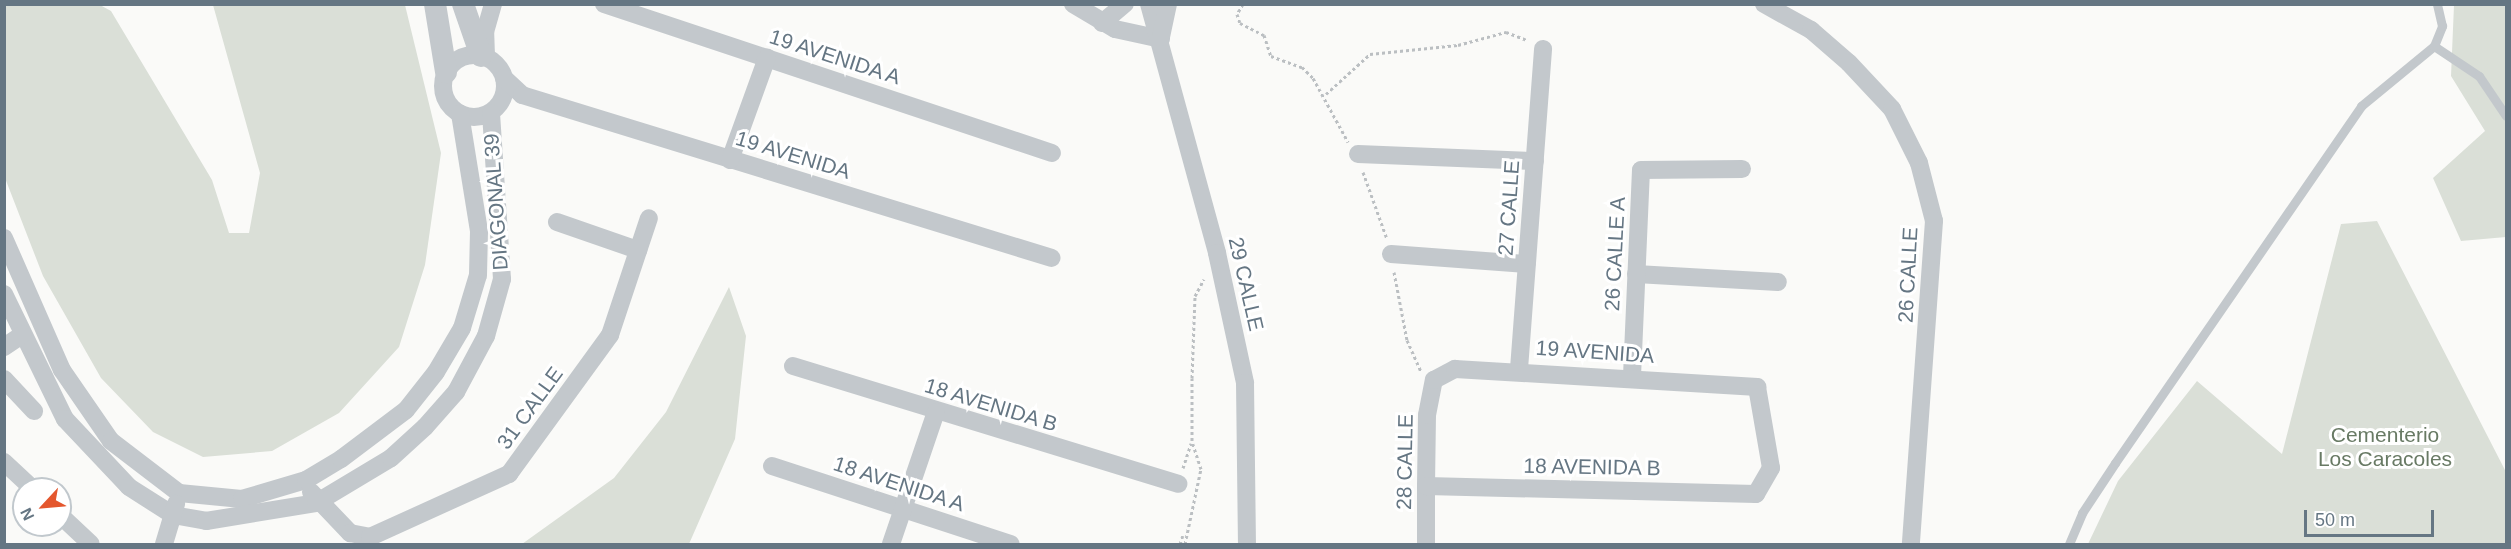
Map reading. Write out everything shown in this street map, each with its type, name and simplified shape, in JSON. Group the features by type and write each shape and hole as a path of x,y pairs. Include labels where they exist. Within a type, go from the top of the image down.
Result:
{"street":[{"path":"435,4 446,72 444,94 460,114 496,106 522,95"},
{"path":"464,4 484,57 504,78 496,106"},
{"path":"484,57 485,32 493,4"},
{"name":"19 AVENIDA A","path":"604,4 1052,153"},
{"path":"1073,4 1102,23 1161,39"},
{"path":"1102,23 1125,4"},
{"name":"29 CALLE","path":"1149,4 1161,39 1217,253 1245,383 1247,544"},
{"name":"29 CALLE","path":"1161,39 1168,4"},
{"name":"26 CALLE","path":"1764,4 1811,30 1849,63 1892,109 1919,163 1934,221 1911,544"},
{"name":"27 CALLE","path":"1519,369 1543,50"},
{"path":"446,72 463,57 484,57"},
{"path":"730,160 767,58"},
{"name":"19 AVENIDA","path":"504,78 522,95 1052,258"},
{"name":"DIAGONAL 39","path":"4,294 65,419 95,456 172,515 206,521 244,519 316,503 391,458 425,427 456,392 486,336 502,279 496,106"},
{"name":"DIAGONAL 39","path":"179,493 242,499 306,480 406,410 462,328 478,275 479,231 460,114"},
{"path":"1358,154 1535,161"},
{"name":"26 CALLE A","path":"1632,376 1641,170 1742,169"},
{"name":"31 CALLE","path":"316,503 359,537 370,537 513,470 610,335 650,218"},
{"path":"557,222 638,250"},
{"path":"4,238 62,370 84,406 111,441 179,493 164,544"},
{"path":"1391,254 1527,264"},
{"path":"1636,274 1778,282"},
{"path":"4,347 22,334"},
{"name":"18 AVENIDA B","path":"793,366 936,412 1178,484"},
{"name":"19 AVENIDA","path":"1434,380 1455,369 1519,369 1757,387 1771,468 1756,494"},
{"path":"4,379 34,411"},
{"name":"28 CALLE","path":"1426,544 1427,415 1434,380"},
{"path":"891,544 936,412"},
{"path":"4,462 20,477"},
{"name":"18 AVENIDA A","path":"772,466 1011,544"},
{"path":"306,480 316,503"},
{"name":"18 AVENIDA B","path":"1426,486 1756,494"},
{"path":"72,526 91,544"}],"lane":[{"path":"2069,544 2102,483 2361,106 2434,46 2442,26 2437,4"},
{"path":"2434,46 2479,76 2506,116"}],"path":[{"path":"1243,4 1237,14 1240,23 1264,35 1270,56 1302,67 1326,94 1337,124 1358,154 1391,254 1407,340 1419,369 1434,380"},
{"path":"1326,94 1370,54 1458,45 1506,33 1543,50"},
{"path":"1178,484 1192,441 1195,296 1217,253"},
{"path":"1183,544 1201,469 1192,441"}],"green space":[{"path":"5,4 100,5 111,11 212,180 229,233 249,233 260,173 213,5 405,5 441,153 425,265 399,347 339,413 272,451 203,457 153,432 101,378 43,276 5,178"},
{"path":"2454,5 2506,5 2506,237 2461,241 2433,178 2485,131 2451,76"},
{"name":"Cementerio Los Caracoles","path":"2377,221 2506,472 2506,544 2088,544 2118,481 2197,381 2282,454 2341,224"},
{"path":"729,287 746,336 735,439 689,544 522,544 614,478 666,412"}]}
